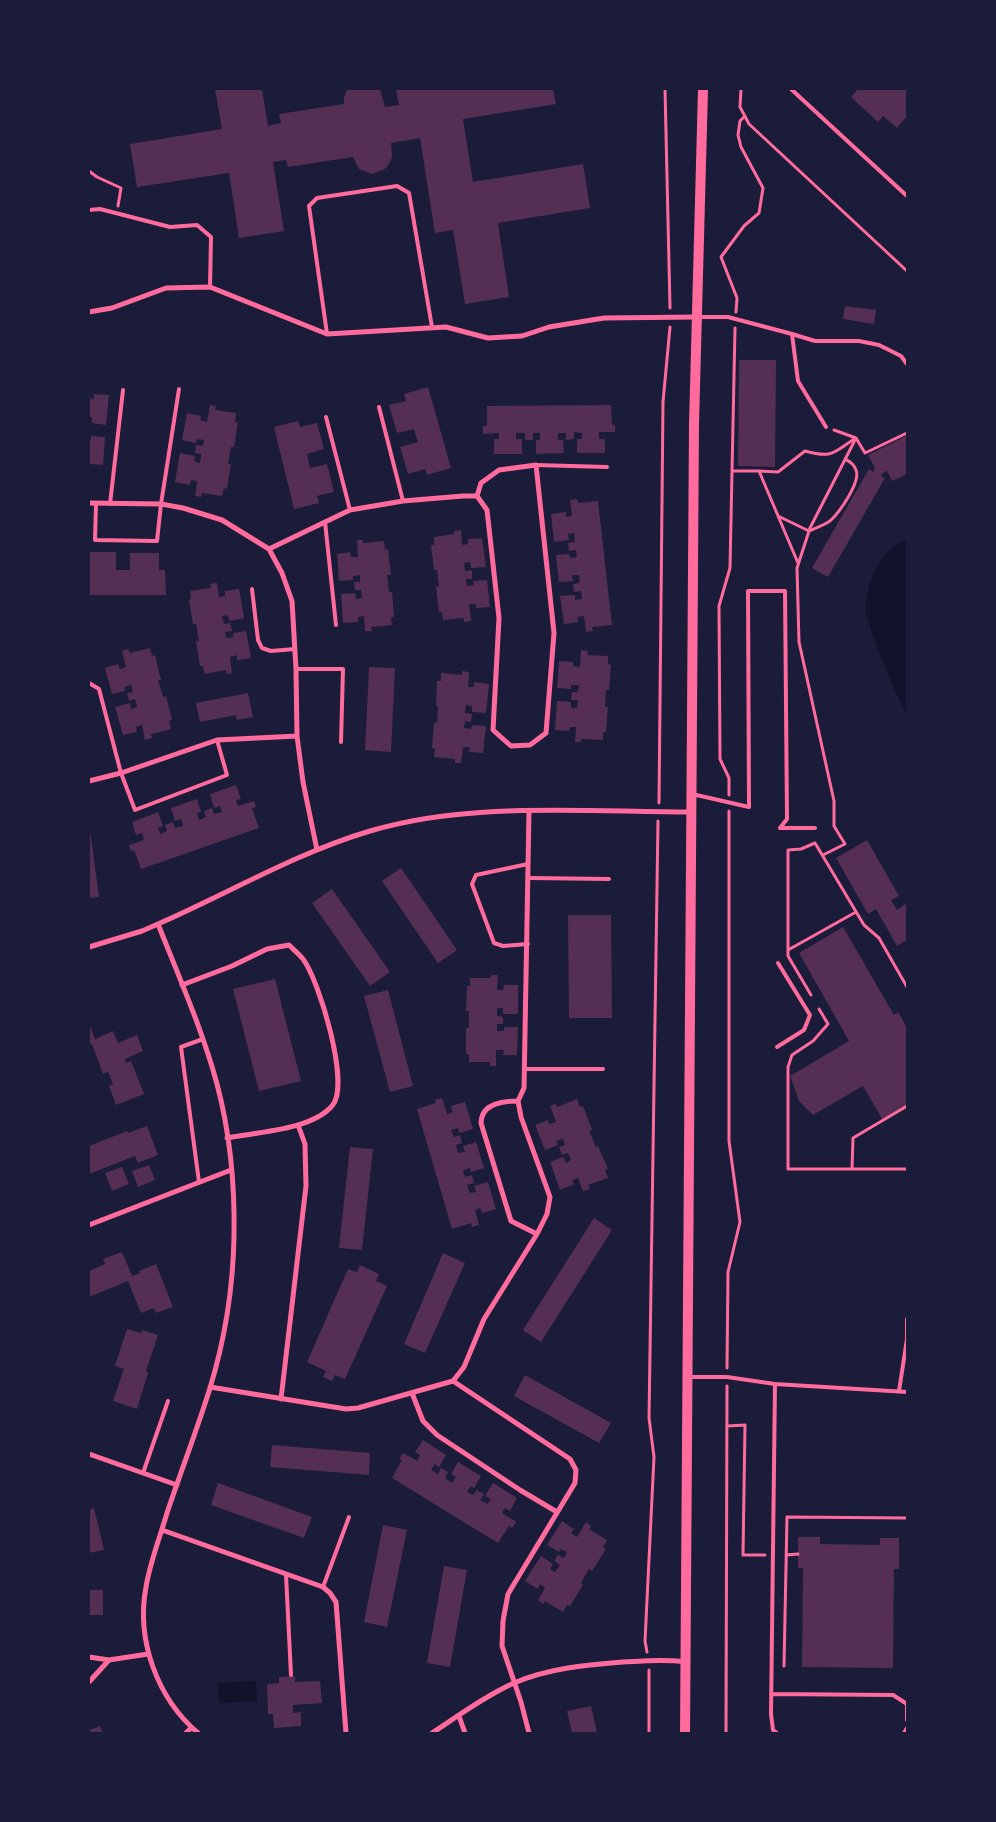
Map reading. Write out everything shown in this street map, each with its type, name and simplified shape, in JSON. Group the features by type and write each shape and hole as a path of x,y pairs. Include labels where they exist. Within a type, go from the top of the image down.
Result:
{"main road":[{"path":"685,1733 696,317 703,89"}],"street":[{"path":"89,312 112,308 166,288 210,287 327,334 446,327 488,338 522,336 549,327 604,318 696,317"},
{"path":"536,465 554,633 546,733 530,745 510,746 493,730 499,618 487,510 477,496 481,483 499,470 536,465"},
{"path":"269,549 350,510 403,501 477,496"},
{"path":"89,503 161,504 183,508 222,520 269,549 282,573 292,601 298,736 303,782 317,850"},
{"path":"89,781 121,773 217,740 298,736"},
{"path":"210,1387 346,1409 358,1408 453,1381 464,1367 484,1319 548,1214 550,1196 521,1117 518,1101 524,1088 525,1069 529,811"},
{"path":"89,947 142,931 317,850 370,831 412,821 454,815 529,811 691,812"},
{"path":"158,924 203,1039 217,1085 227,1138 234,1214 233,1255 222,1340 210,1387 149,1570 143,1611 148,1654 154,1670 170,1701 198,1733"},
{"path":"182,985 232,966 268,949 289,946 303,959 318,989 337,1063 338,1087 334,1104 323,1114 298,1125 227,1138"},
{"path":"518,1101 504,1101 484,1109 481,1123 511,1220 537,1234"},
{"path":"281,1399 306,1186 305,1144 298,1125"},
{"path":"89,1225 231,1170"},
{"path":"453,1381 570,1459 576,1470 575,1483 508,1594 503,1621 502,1646 529,1733"},
{"path":"412,1393 424,1420 437,1435 557,1512"},
{"path":"89,1454 177,1484"},
{"path":"162,1530 323,1587 330,1593 336,1602 346,1733"},
{"path":"89,1657 109,1660 148,1654"},
{"path":"432,1733 492,1695 514,1683 540,1674 566,1668 649,1660 667,1659 685,1662"},
{"path":"89,1682 109,1660"},
{"path":"458,1716 466,1733"},
{"path":"186,1733 192,1728"}],"lane":[{"path":"791,89 907,196"},
{"path":"327,334 309,206 317,198 397,186 409,193 432,327"},
{"path":"89,210 100,209 170,227 198,225 212,237 210,287"},
{"path":"696,317 728,317 816,342 859,342 879,345 901,356 907,364"},
{"path":"792,334 798,381 826,427"},
{"path":"96,503 95,540 157,541 179,389"},
{"path":"110,504 124,390"},
{"path":"379,407 403,501"},
{"path":"326,417 350,510"},
{"path":"536,465 607,467"},
{"path":"325,522 336,625"},
{"path":"252,589 258,640 262,648 270,651 295,649"},
{"path":"692,794 749,807 748,591 785,590 787,819 780,828 815,828"},
{"path":"296,668 343,669 341,742"},
{"path":"89,683 99,689 121,773 135,810 227,775 217,740"},
{"path":"528,864 476,875 472,884 494,943 503,946 528,944"},
{"path":"528,878 609,879"},
{"path":"777,1047 804,1030 810,1015 778,963"},
{"path":"199,1182 181,1047 203,1039"},
{"path":"525,1069 603,1069"},
{"path":"899,1391 907,1339 907,1319"},
{"path":"687,1377 727,1377 775,1384 907,1392"},
{"path":"775,1384 771,1694 773,1730 777,1733"},
{"path":"143,1473 168,1401"},
{"path":"323,1587 349,1517"},
{"path":"286,1575 292,1675"},
{"path":"771,1694 893,1694 907,1704 907,1720"},
{"path":"904,1733 907,1728"}],"path":[{"path":"650,1733 649,1660 645,1641 654,1457 649,1418 659,812 663,402 671,318 665,89"},
{"path":"741,89 740,107 749,124 907,271"},
{"path":"726,1733 728,1272 740,1222 728,1141 729,778 720,759 719,606 730,568 737,298 721,257 744,226 759,213 763,188 741,146 738,135 740,121 744,117"},
{"path":"89,171 97,177 121,188 116,213"},
{"path":"826,427 856,438 865,453 907,433"},
{"path":"732,470 778,472 805,451 831,455 856,438"},
{"path":"823,855 845,844 834,826 834,801 799,642 798,564 809,531 856,438"},
{"path":"809,531 829,522 839,513 855,484 856,470 852,463 845,459"},
{"path":"759,471 798,564"},
{"path":"778,516 809,531"},
{"path":"813,998 788,956 788,850 801,850 815,843 864,925 879,938 907,987"},
{"path":"788,950 856,912"},
{"path":"818,1007 828,1024 813,1041 792,1055 788,1067 788,1169 907,1169"},
{"path":"852,1169 853,1138 907,1106"},
{"path":"727,1426 745,1425 743,1555 798,1554"},
{"path":"784,1666 786,1517 907,1518"}],"shaded area":[{"path":"907,539 907,715 883,663 871,630 866,612 866,601 871,579 882,559 897,544"},
{"path":"256,1681 257,1701 219,1703 218,1683"}],"building":[{"path":"215,89 262,89 268,126 281,123 279,114 344,104 344,97 348,89 380,89 385,107 399,105 396,89 553,89 556,104 463,119 473,182 583,164 590,208 498,223 509,297 465,304 453,230 435,233 420,138 391,143 392,157 389,164 385,169 372,174 359,169 353,157 288,167 286,160 273,162 284,231 239,238 229,173 137,187 130,144 222,129"},
{"path":"858,89 907,89 907,116 897,128 883,116 878,122 851,97"},
{"path":"845,306 876,310 874,324 843,319"},
{"path":"739,360 776,360 775,467 738,466"},
{"path":"428,387 451,468 427,475 425,469 408,474 400,447 418,442 414,429 397,433 389,405 406,401 404,394"},
{"path":"94,394 109,395 106,425 92,423 92,417 89,417 89,398 94,399"},
{"path":"210,405 216,406 215,410 236,413 235,422 238,422 234,447 231,447 228,464 231,464 227,489 224,488 222,496 202,493 201,497 195,496 197,481 191,480 190,485 175,482 180,453 195,456 194,461 200,463 201,454 195,453 196,445 203,446 204,440 197,439 196,443 182,440 187,413 201,416 200,420 207,422"},
{"path":"611,405 612,425 615,425 615,432 599,432 599,439 605,439 605,453 577,453 577,439 582,439 582,433 574,432 574,439 566,440 566,433 558,433 558,440 563,440 564,453 536,454 536,440 540,440 540,433 533,433 533,440 525,440 525,433 516,433 516,439 522,439 522,454 494,454 494,439 499,439 499,433 483,434 483,426 487,426 487,406"},
{"path":"298,421 300,427 317,423 324,449 307,454 310,468 327,464 334,492 317,496 319,503 294,509 274,427"},
{"path":"91,436 105,437 103,465 89,464 89,440 91,440"},
{"path":"906,436 907,474 892,481 887,471 884,472 881,476 885,478 828,577 812,568 869,469 873,472 875,468 868,455"},
{"path":"577,499 578,503 598,501 612,625 592,627 593,631 586,632 584,616 577,617 578,622 564,624 560,596 575,595 575,600 582,599 581,591 574,592 573,584 580,583 579,575 572,575 573,581 559,582 556,555 569,554 570,558 577,557 576,550 569,551 568,543 575,542 574,533 568,534 569,540 554,542 551,514 566,512 566,517 572,516 570,500"},
{"path":"461,530 462,545 468,544 468,539 482,538 486,567 471,568 470,562 464,563 465,571 472,570 472,579 466,579 467,586 474,585 473,581 487,580 490,607 476,608 476,604 469,604 471,621 464,622 464,618 443,620 442,612 439,612 436,587 439,587 437,570 434,570 431,545 434,545 434,537 454,534 454,531"},
{"path":"357,540 363,540 363,543 384,541 385,550 388,549 391,575 387,575 389,592 392,592 394,617 391,617 392,625 371,627 372,631 365,631 364,616 358,617 358,622 343,623 341,594 355,593 356,599 362,598 361,590 355,590 354,582 360,582 360,575 353,576 353,580 339,581 337,554 350,552 351,557 358,557"},
{"path":"89,552 116,552 116,570 130,570 130,553 159,553 159,570 165,570 166,595 89,595"},
{"path":"217,583 219,597 225,596 225,591 239,589 244,618 230,621 228,615 222,616 224,624 230,623 232,631 225,632 226,638 233,637 233,633 246,631 251,658 237,660 237,655 230,657 232,673 226,674 226,670 205,674 203,666 200,666 196,641 199,641 196,624 193,624 189,600 191,599 190,591 211,588 210,584"},
{"path":"150,648 152,656 155,655 161,680 158,680 163,697 166,696 172,720 169,721 171,729 151,734 152,738 145,740 142,725 136,727 137,732 123,735 115,707 130,703 131,709 137,707 135,699 129,701 127,693 133,692 131,685 124,687 125,691 112,694 105,668 118,664 120,669 126,667 122,651 128,649 130,653"},
{"path":"581,650 588,651 587,655 608,656 608,664 611,665 609,690 606,690 605,707 608,707 606,732 603,732 603,740 581,739 581,742 575,742 576,727 570,727 569,731 555,730 557,701 571,702 571,708 577,708 578,700 571,700 572,692 578,692 579,685 571,685 571,689 557,688 559,661 573,662 573,666 580,667"},
{"path":"369,667 395,668 391,752 365,750"},
{"path":"462,671 469,672 468,687 474,687 474,682 489,684 486,713 472,712 472,706 466,705 465,713 472,714 471,722 465,721 464,728 471,729 472,725 486,726 483,753 469,752 470,747 463,747 461,763 455,763 455,759 434,757 435,749 432,748 434,723 437,723 437,681 441,681 441,673 462,675"},
{"path":"248,693 253,717 237,720 236,715 200,722 196,703"},
{"path":"236,785 241,799 236,800 238,806 254,801 256,807 252,808 259,828 141,869 134,850 131,851 129,845 144,840 142,833 136,835 132,822 158,812 163,826 158,828 160,834 167,831 165,825 173,822 175,828 183,826 181,819 175,821 171,808 197,799 201,812 197,813 199,820 206,817 204,811 212,808 214,814 222,812 220,806 214,808 210,794"},
{"path":"89,823 99,897 89,898"},
{"path":"867,840 899,896 891,900 897,910 907,903 907,945 905,941 897,946 876,909 868,914 836,858"},
{"path":"401,868 457,950 438,963 382,881"},
{"path":"332,889 390,972 370,986 312,903"},
{"path":"568,915 611,915 612,1018 569,1018"},
{"path":"843,927 894,1015 898,1012 907,1028 907,1105 882,1119 863,1086 813,1115 799,1101 790,1076 849,1041 799,953"},
{"path":"491,975 498,975 497,990 503,990 504,985 518,985 518,1014 503,1014 503,1008 497,1008 497,1016 503,1017 503,1024 497,1024 497,1031 504,1031 504,1027 518,1027 517,1055 503,1055 504,1050 496,1050 496,1066 490,1066 490,1062 469,1062 469,1054 466,1054 466,1028 469,1028 469,1011 466,1011 467,986 470,986 470,978 491,978"},
{"path":"275,979 301,1081 259,1091 233,989"},
{"path":"388,990 413,1086 390,1092 364,996"},
{"path":"89,1023 95,1039 113,1031 118,1043 137,1035 143,1051 125,1059 126,1063 131,1061 144,1094 116,1105 109,1086 113,1084 108,1072 103,1074 92,1044 89,1045"},
{"path":"442,1098 447,1114 453,1112 451,1106 465,1102 473,1129 459,1133 458,1128 451,1130 454,1137 460,1135 462,1143 456,1145 458,1153 465,1152 463,1146 476,1142 484,1168 471,1172 470,1168 463,1170 465,1177 472,1175 474,1183 467,1185 470,1193 476,1192 474,1186 488,1182 496,1209 482,1213 480,1208 475,1210 479,1225 472,1227 471,1223 452,1229 417,1109 436,1103 435,1100"},
{"path":"577,1099 580,1107 583,1106 592,1130 589,1131 608,1169 605,1170 608,1178 588,1185 590,1189 583,1191 578,1178 572,1180 574,1184 560,1190 550,1162 563,1157 566,1163 571,1160 568,1153 562,1155 559,1147 565,1145 563,1139 556,1141 558,1145 545,1150 535,1125 548,1120 549,1124 556,1122 550,1106 556,1104 557,1107"},
{"path":"147,1126 158,1155 138,1163 135,1156 89,1174 89,1146 127,1131 128,1133"},
{"path":"350,1147 373,1149 362,1250 339,1248"},
{"path":"149,1165 155,1180 138,1187 132,1171"},
{"path":"122,1167 129,1184 112,1191 105,1173"},
{"path":"594,1218 612,1230 541,1342 523,1330"},
{"path":"122,1252 132,1276 156,1264 173,1307 156,1313 154,1308 141,1313 128,1281 89,1297 89,1271 105,1264 103,1259"},
{"path":"443,1253 465,1263 425,1353 404,1344"},
{"path":"360,1265 379,1274 376,1281 387,1286 345,1379 335,1375 332,1381 323,1377 326,1371 307,1362 348,1269 357,1272"},
{"path":"127,1329 141,1333 142,1330 158,1335 146,1371 148,1373 137,1409 113,1401 124,1369 115,1366"},
{"path":"525,1375 611,1423 599,1443 514,1396"},
{"path":"423,1440 446,1455 439,1467 435,1464 431,1470 438,1474 441,1468 448,1472 445,1478 452,1483 456,1477 451,1474 458,1462 481,1476 474,1488 471,1486 467,1492 473,1495 477,1490 484,1494 480,1500 487,1504 491,1499 485,1496 493,1483 517,1498 510,1511 505,1508 502,1513 516,1522 512,1528 509,1526 498,1543 392,1478 402,1460 399,1459 403,1453 417,1461 420,1455 415,1452"},
{"path":"272,1445 370,1453 369,1475 270,1467"},
{"path":"218,1483 312,1517 304,1538 211,1505"},
{"path":"94,1508 104,1550 89,1553 89,1510"},
{"path":"562,1521 574,1529 571,1533 577,1537 586,1522 591,1526 589,1529 607,1540 603,1547 606,1549 592,1571 589,1569 581,1583 583,1585 570,1606 567,1605 563,1612 545,1601 543,1604 538,1600 545,1588 540,1584 538,1589 525,1581 541,1556 553,1564 550,1569 555,1572 560,1565 554,1561 558,1555 564,1558 567,1552 561,1549 559,1552 547,1545"},
{"path":"383,1525 407,1530 387,1627 364,1622"},
{"path":"798,1537 820,1537 820,1544 880,1545 880,1538 899,1538 899,1569 894,1569 893,1668 802,1667 803,1568 798,1568"},
{"path":"444,1566 467,1570 450,1667 427,1663"},
{"path":"89,1590 103,1590 103,1615 89,1615"},
{"path":"295,1676 295,1682 320,1681 322,1703 293,1705 293,1713 301,1712 301,1726 274,1728 273,1714 268,1714 267,1684 279,1683 279,1677"},
{"path":"591,1706 597,1733 572,1733 567,1711"},
{"path":"100,1726 103,1733 89,1733 89,1730"}]}
